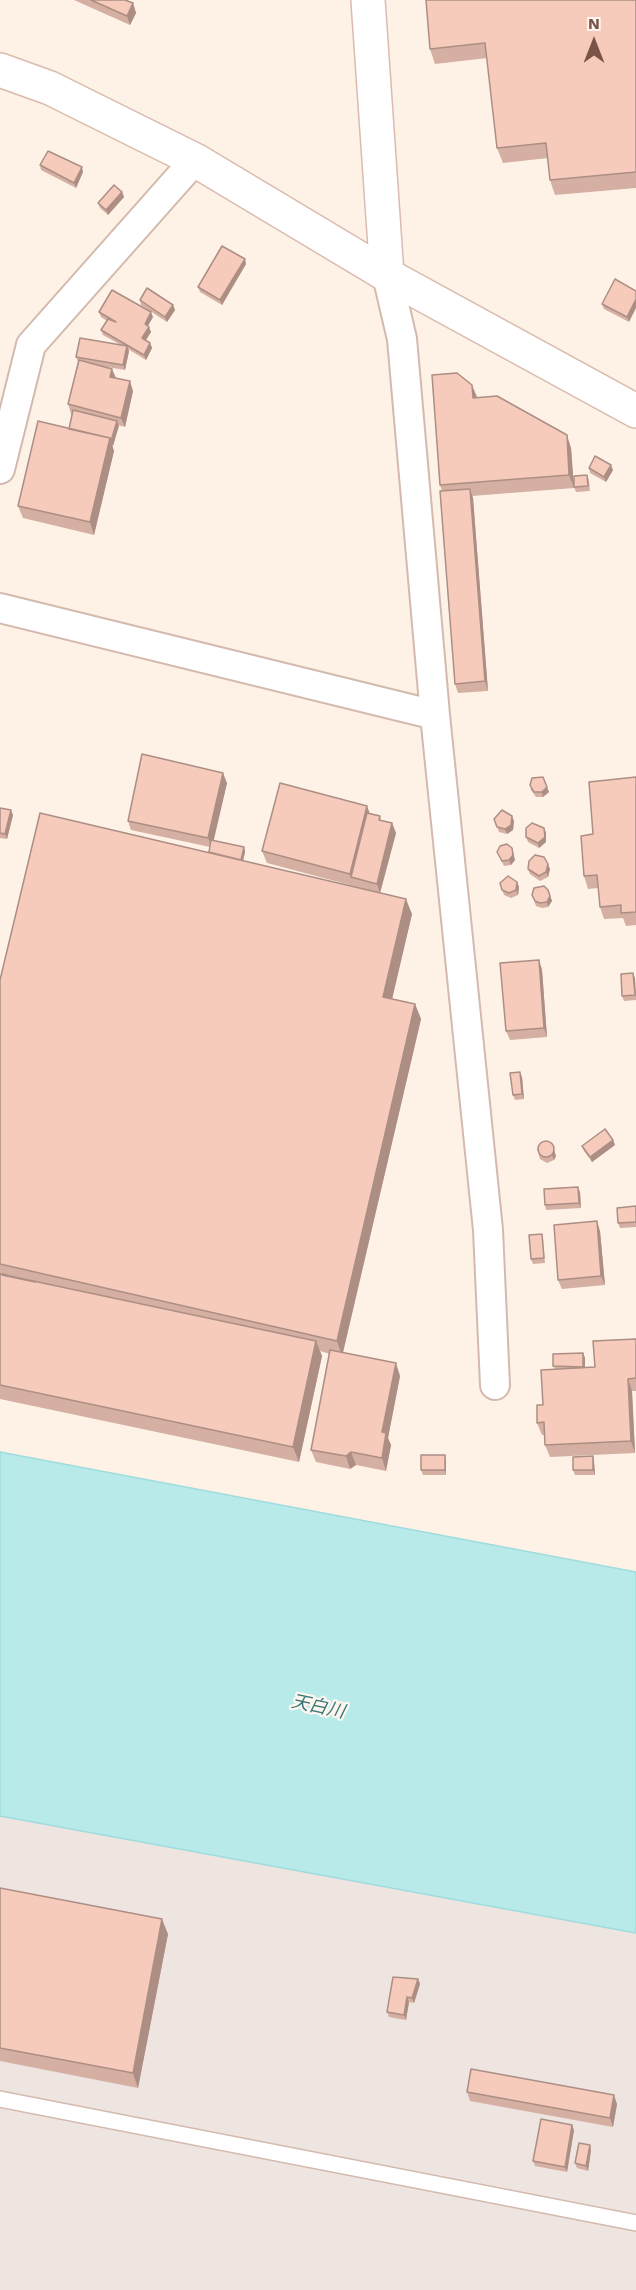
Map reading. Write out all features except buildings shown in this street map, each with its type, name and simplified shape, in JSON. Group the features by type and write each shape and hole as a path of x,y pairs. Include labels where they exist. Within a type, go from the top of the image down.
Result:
{"street":[{"path":"368,0 387,275 402,339 435,715 488,1230 495,1385"},
{"path":"0,70 50,88 195,160 387,275 636,411"},
{"path":"0,469 31,345 195,160"},
{"path":"0,608 435,715"}],"lane":[{"path":"0,2099 636,2223"}],"shaded area":[{"path":"0,1816 636,1933 636,2290 0,2290"}],"water":[{"name":"天白川","path":"0,1452 636,1572 636,1933 0,1816"}]}
